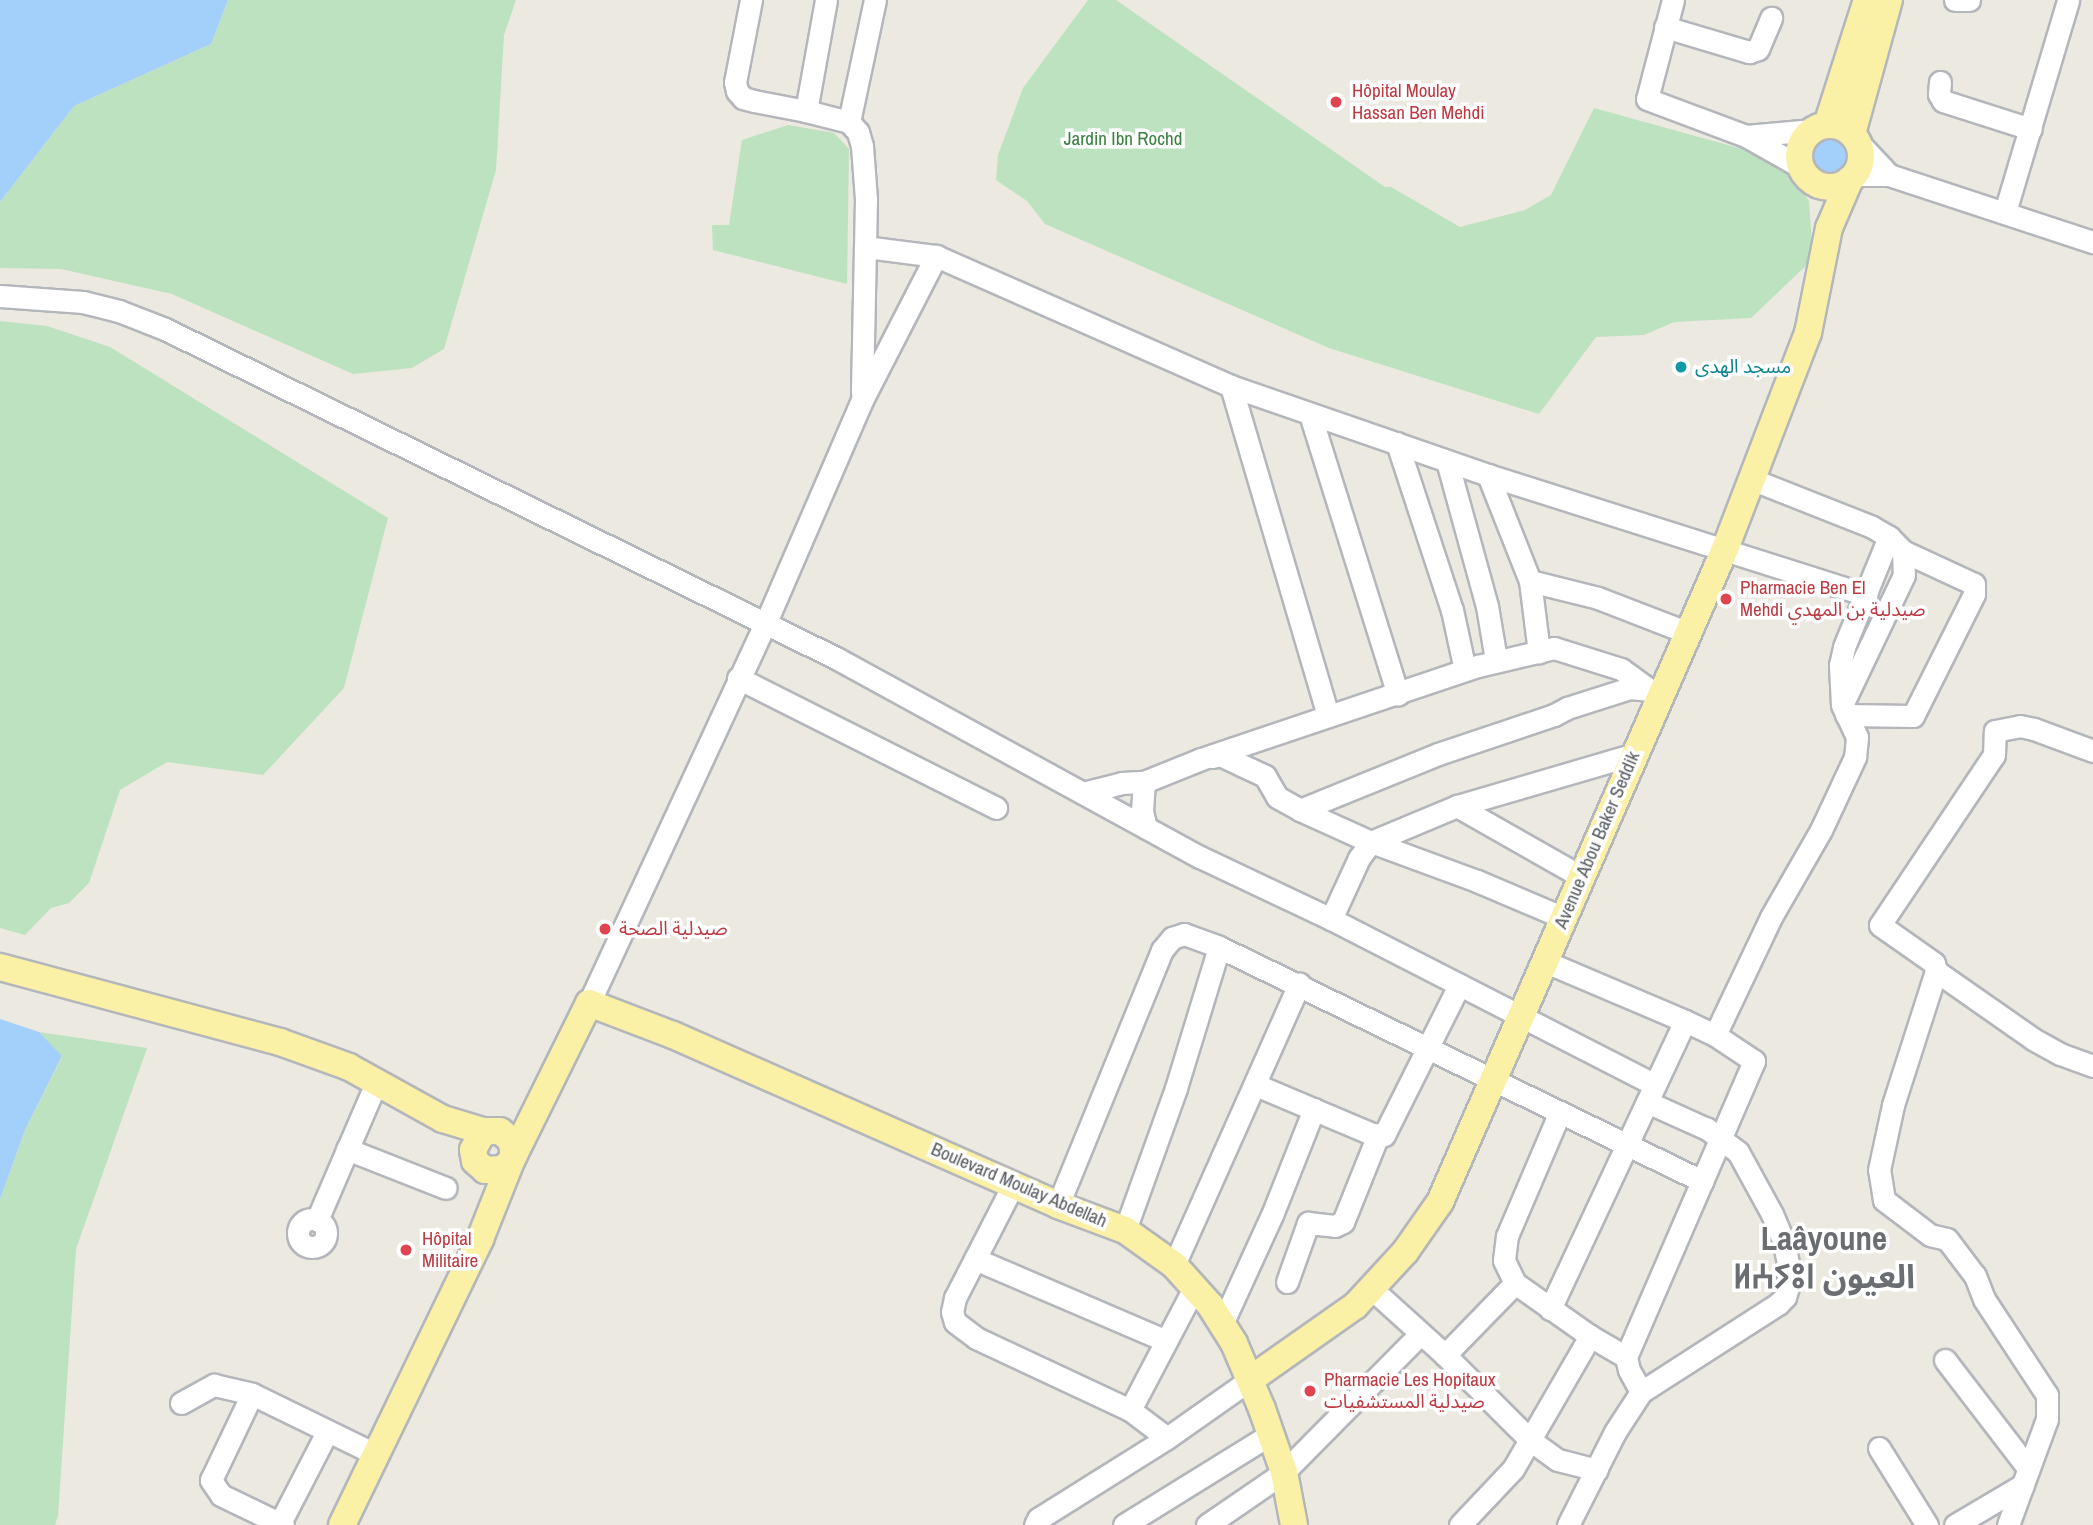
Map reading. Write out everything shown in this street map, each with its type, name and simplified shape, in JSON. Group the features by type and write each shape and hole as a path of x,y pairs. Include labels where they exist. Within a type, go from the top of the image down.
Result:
{"main road":[{"path":"1837,132 1867,0"},
{"path":"1837,132 1889,0"},
{"path":"1829,228 1805,173 1802,142 1837,132"},
{"path":"1805,173 1824,186 1833,187 1852,177 1860,158 1837,132"},
{"name":"Avenue Abou Baker Seddik","path":"1251,1379 1335,1323 1373,1289 1423,1228 1440,1202 1635,754 1655,691 1725,549 1808,333 1829,228 1852,177"},
{"path":"0,967 237,1029 314,1054 377,1081 443,1119 506,1135 514,1147 512,1158 497,1171 478,1164 443,1119"},
{"path":"342,1525 480,1239 512,1158 589,1003"},
{"name":"Boulevard Moulay Abdellah","path":"589,1003 673,1035 1058,1205 1125,1230 1174,1265 1195,1286 1222,1324 1251,1379 1284,1472 1294,1525"},
{"path":"480,1239 478,1164 474,1144 489,1131 541,1103"}],"street":[{"path":"751,0 735,82 737,91 743,97 754,101 849,122 858,132 862,146 866,199 862,401"},
{"path":"806,111 826,0"},
{"path":"849,122 875,0"},
{"path":"1673,0 1647,99 1746,136 1805,173"},
{"path":"1955,0 1969,0"},
{"path":"2005,212 2068,0"},
{"path":"1665,27 1749,52 1758,49 1771,18"},
{"path":"1940,82 1939,94 1943,101 2031,129"},
{"path":"1746,136 1837,132 1889,175"},
{"path":"1852,177 1889,175 2093,243"},
{"path":"865,247 936,256 1231,387 1489,475 1866,596"},
{"path":"589,1003 766,622 862,401 936,256"},
{"path":"0,296 83,302 119,311 165,328 766,622 1146,828 1521,1017 1720,1137 1738,1152 1772,1214 1788,1263 1787,1291 1778,1304 1641,1392 1615,1432 1568,1525"},
{"path":"1231,387 1328,716"},
{"path":"1310,414 1398,694"},
{"path":"1396,443 1452,610 1465,670"},
{"path":"1447,461 1487,606 1496,660"},
{"path":"1489,475 1530,581 1539,652"},
{"path":"1751,479 1872,527 1896,544 1974,584 1974,594 1913,716 1844,710"},
{"path":"1715,1035 1771,917 1821,830 1855,757 1857,737 1844,710 1840,679 1844,647 1866,596 1896,544"},
{"path":"1844,710 1904,575 1896,544"},
{"path":"1530,581 1598,598 1686,632"},
{"path":"1083,793 1122,783 1144,782 1201,759 1465,670 1496,660 1554,648 1621,669 1655,691"},
{"path":"738,678 996,808"},
{"path":"1300,810 1438,754 1554,715 1567,708 1630,688 1655,691"},
{"path":"2008,1525 2049,1413 2047,1395 1984,1299 1975,1276 1947,1239 1930,1234 1884,1200 1879,1170 1893,1105 1936,971 1934,962 1881,925 1994,755 1995,731 2020,726 2093,751"},
{"path":"1331,919 1359,858 1371,842 1457,806 1635,754"},
{"path":"1201,759 1220,755 1265,776 1277,797 1300,810 1371,842 1477,881 1564,918"},
{"path":"1144,782 1142,811 1146,828"},
{"path":"1457,806 1582,877"},
{"path":"1058,1205 1162,950 1172,938 1184,934 1299,984 1493,1082 1627,1142 1702,1181"},
{"path":"1125,1230 1176,1088 1219,947"},
{"path":"1546,962 1715,1035 1754,1061 1626,1357 1629,1370 1641,1392"},
{"path":"1936,971 2033,1040 2060,1054 2090,1057"},
{"path":"1174,1265 1299,984"},
{"path":"1277,1201 1308,1223 1335,1226 1343,1222 1378,1135 1389,1130 1459,985"},
{"path":"1550,1309 1685,1021"},
{"path":"317,1220 377,1081"},
{"path":"1256,1085 1378,1135"},
{"path":"1222,1324 1314,1110"},
{"path":"1560,1112 1504,1249 1506,1268 1515,1283 1550,1309 1626,1357"},
{"path":"347,1149 446,1188"},
{"path":"1013,1185 953,1305 953,1317 960,1328 1130,1410 1167,1438"},
{"path":"1287,1282 1308,1223"},
{"path":"975,1259 1166,1341"},
{"path":"1444,1355 1515,1283"},
{"path":"1130,1410 1195,1286"},
{"path":"1373,1289 1530,1440 1558,1460 1597,1470"},
{"path":"1206,1525 1284,1472 1420,1334"},
{"path":"1460,1525 1513,1469 1590,1336"},
{"path":"1945,1360 2026,1477"},
{"path":"1035,1525 1038,1519 1167,1438 1251,1379"},
{"path":"181,1404 214,1385 252,1394 377,1455"},
{"path":"252,1394 211,1480 220,1495 281,1524 327,1432"},
{"path":"1124,1525 1271,1434"},
{"path":"1879,1448 1927,1525"},
{"path":"1955,1525 2026,1477"}],"green space":[{"path":"228,0 516,0 504,35 496,170 444,349 412,368 353,374 172,294 61,269 0,268 0,202 74,106 211,44"},
{"name":"Jardin Ibn Rochd","path":"1088,0 1116,0 1385,187 1391,187 1460,227 1525,210 1551,195 1594,108 1742,149 1788,172 1809,201 1813,259 1751,318 1674,322 1644,335 1596,337 1539,414 1329,348 1045,224 1027,201 996,180 998,155 1023,88"},
{"path":"788,125 834,133 849,149 847,284 713,250 712,225 729,225 742,140"},
{"path":"0,321 47,326 110,347 388,518 344,688 263,775 167,762 120,790 89,883 69,903 51,908 25,935 0,928"},
{"path":"39,1032 147,1048 76,1249 58,1516 55,1525 0,1525 0,1199 25,1130 62,1057"}],"water":[{"path":"0,0 228,0 211,44 74,106 0,202"},
{"path":"1830,136 1839,137 1846,142 1851,149 1851,167 1846,174 1839,179 1830,180 1821,179 1814,174 1809,167 1808,158 1809,149 1814,142 1821,137"},
{"path":"0,1019 39,1032 62,1056 25,1130 0,1199"}],"place":[{"name":"Hôpital Moulay Hassan Ben Mehdi","path":"1336,102"},
{"name":"مسجد الهدى","path":"1681,367"},
{"name":"Pharmacie Ben El Mehdi صيدلية بن المهدي","path":"1726,599"},
{"name":"صيدلية الصحة","path":"605,929"},
{"name":"Hôpital Militaire","path":"406,1250"},
{"name":"Pharmacie Les Hopitaux صيدلية المستشفيات","path":"1310,1391"}],"district":[{"name":"Laâyoune ⵍⵄⵢⵓⵏ العيون","path":"1824,1258"}]}
